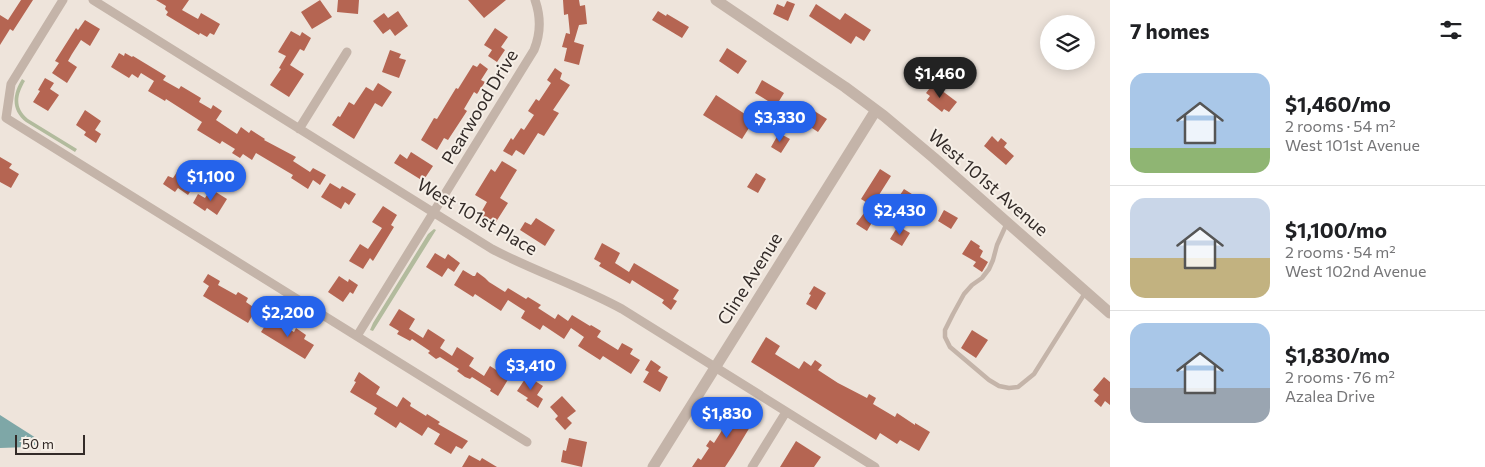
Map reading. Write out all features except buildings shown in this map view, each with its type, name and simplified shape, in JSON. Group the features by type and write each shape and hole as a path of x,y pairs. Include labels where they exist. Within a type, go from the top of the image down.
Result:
{"street":[{"path":"63,0 11,84 6,118 527,442"},
{"name":"West 101st Place","path":"94,0 485,244 508,257 587,291 622,309 875,467"},
{"name":"Pearwood Drive","path":"357,336 435,213 534,50 539,34 540,19 535,0"},
{"name":"West 101st Avenue","path":"716,0 876,110 934,158 1110,313"},
{"path":"299,129 348,52"},
{"name":"Cline Avenue","path":"653,467 876,110"},
{"path":"752,467 786,412"}],"lane":[{"path":"1007,223 989,269 964,294 945,330 945,337 950,347 989,380 999,386 1018,387 1034,374 1086,292"}],"green space":[{"path":"22,79 25,81 18,101 20,110 28,119 77,149 75,152 21,117 16,107 15,96"},
{"path":"434,229 436,230 373,331 370,330 428,234"}],"water":[{"path":"0,415 36,438 38,444 29,447 0,448"}]}
